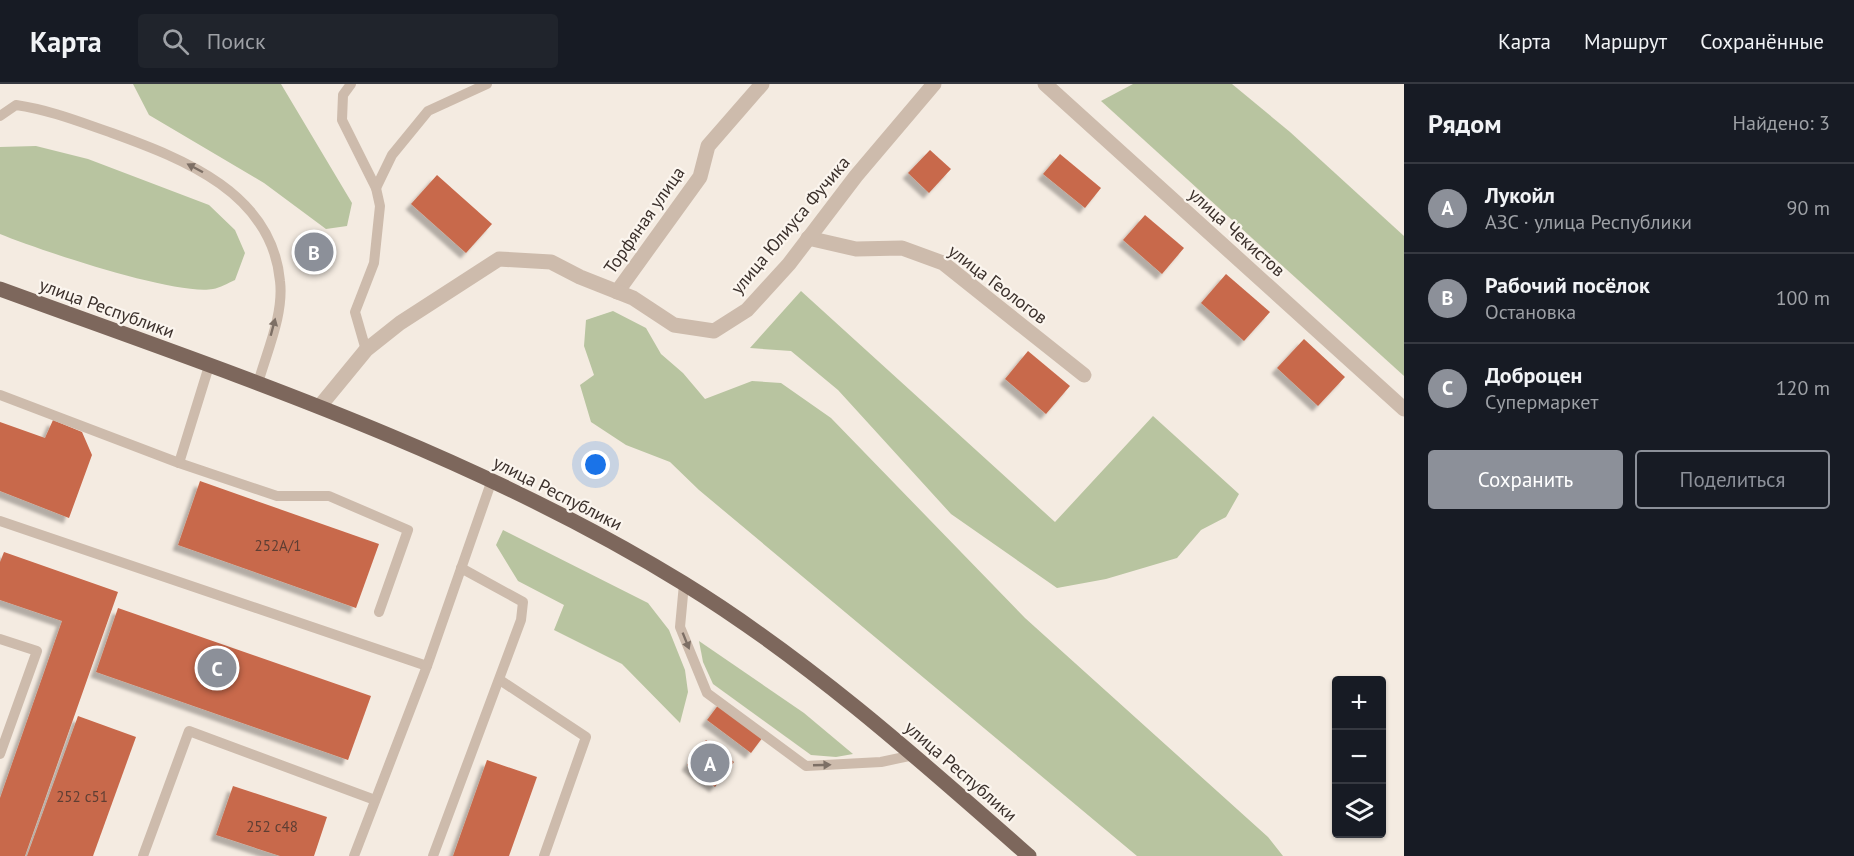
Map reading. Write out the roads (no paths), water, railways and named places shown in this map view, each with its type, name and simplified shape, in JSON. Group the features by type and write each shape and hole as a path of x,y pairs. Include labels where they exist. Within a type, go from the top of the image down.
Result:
{"main road":[{"name":"улица Республики","path":"0,289 320,405 492,480 592,531 684,584 830,687 914,755 1029,856"}],"street":[{"name":"Торфяная улица","path":"617,292 700,177 708,146 762,84"},
{"name":"улица Юлиуса Фучика","path":"320,405 366,350 400,323 499,259 551,262 633,298 674,325 714,331 747,310 934,84"},
{"name":"улица Чекистов","path":"1045,84 1404,409"},
{"name":"улица Геологов","path":"808,238 856,249 902,248 943,263 1084,375"}],"lane":[{"path":"351,84 343,95 342,120 376,188 380,206 374,263 355,312 366,350"},
{"path":"376,188 392,155 428,111 487,84"},
{"path":"0,116 16,105 43,109 158,150 200,170 234,193 260,221 270,240 275,250 280,281 280,300 258,383"},
{"path":"179,463 209,366"},
{"path":"0,395 179,463 277,496 329,496 408,530 379,612"},
{"path":"354,856 426,666 492,480"},
{"path":"0,521 426,666"},
{"path":"433,856 500,680 521,620 524,602 461,568"},
{"path":"684,584 680,627 707,693 806,766 881,762 914,755"},
{"path":"0,639 37,651 0,754"},
{"path":"500,680 586,737 544,856"},
{"path":"143,856 189,731 375,800"}],"place":[{"name":"Рабочий посёлок","path":"314,252"},
{"name":"Доброцен","path":"217,668"},
{"name":"Лукойл","path":"710,763"}]}
